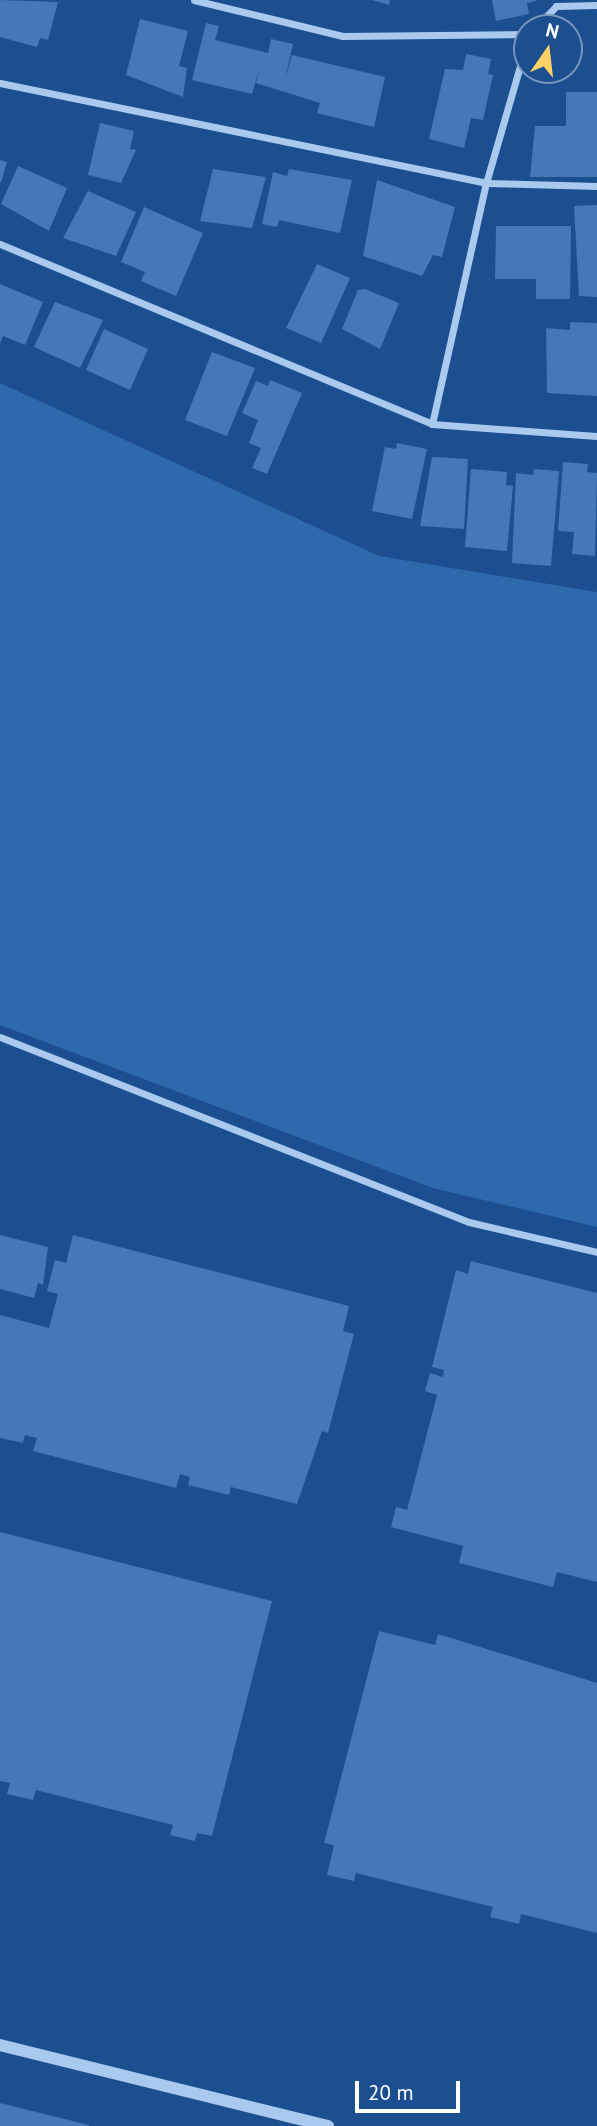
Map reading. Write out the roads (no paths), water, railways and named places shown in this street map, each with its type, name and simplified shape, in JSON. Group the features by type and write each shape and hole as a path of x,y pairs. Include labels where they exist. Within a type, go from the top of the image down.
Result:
{"street":[{"path":"194,0 343,36 513,34"},
{"path":"548,14 556,6 597,5"},
{"path":"0,83 486,183 597,186"},
{"path":"432,424 486,183 515,84"},
{"path":"0,244 432,424 597,436"},
{"path":"0,1037 469,1222 597,1252"},
{"path":"0,2045 328,2126"}]}
